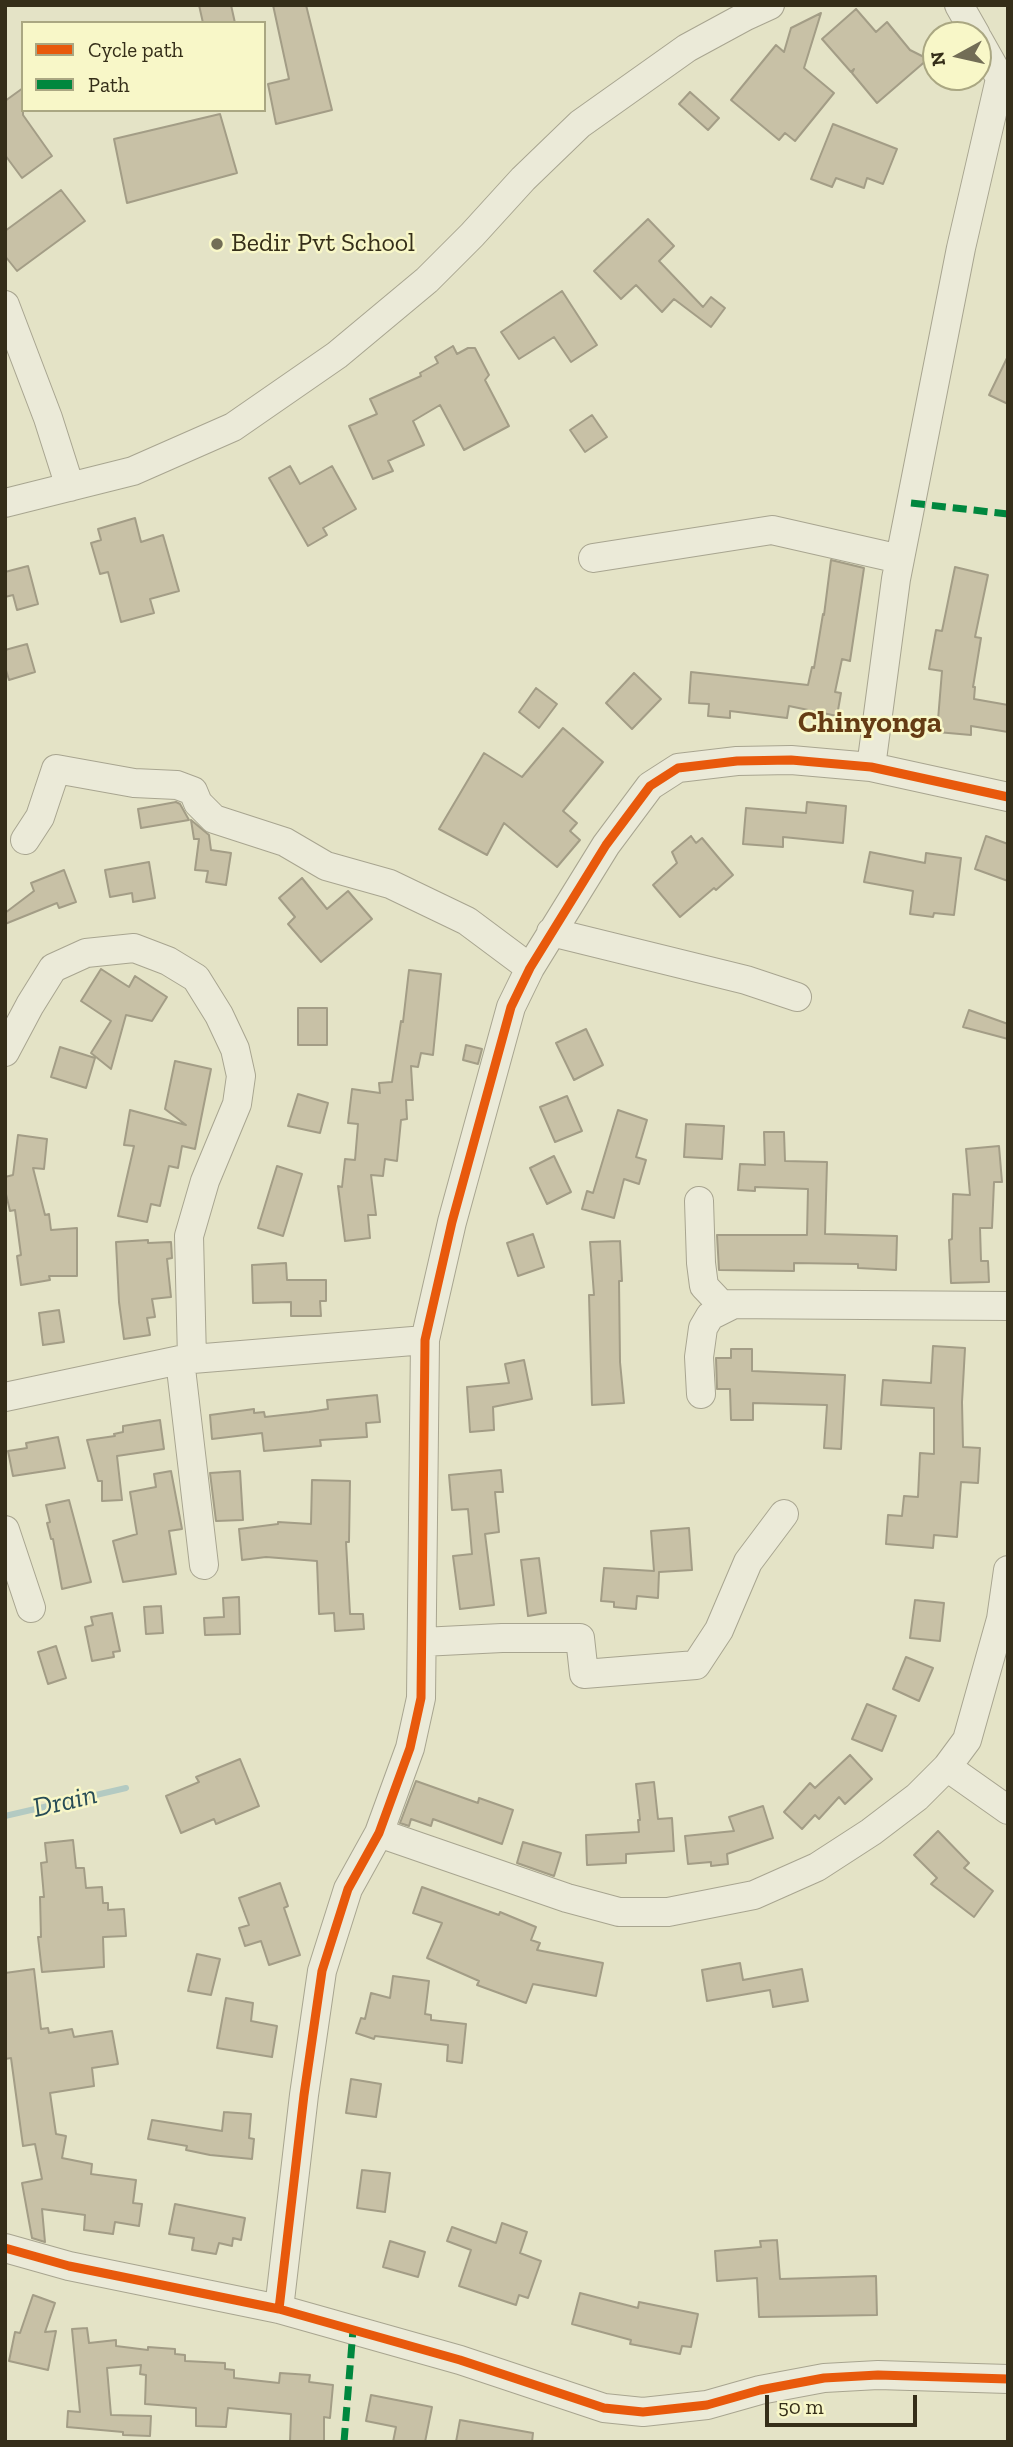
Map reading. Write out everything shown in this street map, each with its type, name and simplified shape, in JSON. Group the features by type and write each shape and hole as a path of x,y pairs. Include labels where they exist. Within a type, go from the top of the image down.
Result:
{"street":[{"path":"5,503 133,471 233,427 337,355 426,280 580,124 687,48 770,5"},
{"path":"959,5 968,21"},
{"path":"871,767 900,559 961,248 1004,86 992,64"},
{"path":"5,305 48,418 70,487"},
{"path":"593,558 772,530 900,559"},
{"path":"279,2309 306,2079 322,1971 348,1889 379,1833 411,1748 421,1698 425,1340 453,1222 511,1007 551,932 607,845 650,786 678,768 737,761 791,760 871,767 1008,797"},
{"path":"25,840 40,817 56,769 134,783 177,785 193,791 198,803 214,820 285,842 326,866 390,884 467,921 530,968"},
{"path":"551,932 746,980 797,997"},
{"path":"5,1052 53,968 86,953 134,948 168,961 196,978 219,1015 235,1049 241,1076 237,1104 205,1181 189,1236 186,1360 204,1565"},
{"path":"699,1201 704,1286 721,1304 1008,1306"},
{"path":"701,1394 699,1357 703,1328 710,1316 730,1306"},
{"path":"5,1397 186,1360 425,1340"},
{"path":"422,1642 580,1638 584,1674 696,1665 719,1630 748,1562 784,1514"},
{"path":"5,1530 31,1608"},
{"path":"379,1833 567,1898 619,1912 668,1912 754,1895 817,1867 871,1832 917,1797 947,1767 967,1740 1000,1619 1008,1570"},
{"path":"947,1767 1008,1810"},
{"path":"5,2248 69,2266 279,2309 460,2360 604,2408 643,2412 707,2405 760,2389 824,2378 878,2375 1008,2379"}],"building":[{"path":"199,5 231,5 235,21 203,21"},
{"path":"273,5 306,5 332,110 276,124 268,84 289,79"},
{"path":"856,9 876,32 887,22 910,50 922,56 922,64 877,103 852,73 854,69 851,72 822,39"},
{"path":"821,13 804,68 834,93 795,141 785,133 779,140 731,100 776,45 784,52 791,28"},
{"path":"21,89 21,112 52,156 22,178 5,155 5,101"},
{"path":"690,92 719,118 708,130 679,104"},
{"path":"220,114 237,173 127,203 114,139"},
{"path":"833,124 897,149 883,184 867,178 864,188 836,178 832,187 811,179"},
{"path":"61,190 85,221 17,271 5,256 5,231"},
{"path":"648,219 674,246 659,261 703,307 711,297 725,308 711,327 674,299 662,312 636,285 621,299 594,271"},
{"path":"562,291 597,345 571,362 554,337 519,359 501,332"},
{"path":"453,346 457,354 468,348 475,348 489,375 485,380 509,426 464,450 440,405 413,421 424,445 388,461 393,471 373,479 349,426 377,414 370,399 421,376 420,373 438,363 435,357"},
{"path":"1008,356 1008,404 989,395"},
{"path":"592,415 607,437 585,452 570,430"},
{"path":"290,466 300,484 332,466 356,509 323,528 327,535 308,546 269,478"},
{"path":"135,518 141,542 163,535 179,591 150,599 154,613 121,622 108,572 100,574 91,543 101,540 98,529"},
{"path":"831,560 864,568 850,661 842,659 835,692 841,693 837,716 789,706 787,718 730,711 730,718 708,716 709,704 689,703 691,672 808,685 824,615"},
{"path":"28,566 38,604 17,610 13,595 5,597 5,572"},
{"path":"955,567 988,575 975,637 981,638 973,687 974,699 1008,705 1008,732 971,726 971,735 937,732 942,671 929,669 936,630 942,631"},
{"path":"27,644 35,672 9,680 5,667 5,650"},
{"path":"634,673 661,699 632,729 606,703"},
{"path":"536,688 557,704 539,728 519,712"},
{"path":"563,728 603,762 563,811 577,823 570,831 580,840 557,867 504,823 487,855 439,829 484,753 522,777"},
{"path":"176,802 189,820 141,828 138,809"},
{"path":"807,802 846,806 843,843 783,837 783,847 743,844 746,808 806,813"},
{"path":"191,820 209,835 211,850 231,853 226,885 206,882 208,871 195,870 199,839 194,839"},
{"path":"691,836 696,843 702,838 733,875 680,917 653,885 677,863 672,852"},
{"path":"986,836 1008,844 1008,881 975,869"},
{"path":"870,852 925,863 926,853 961,858 954,915 934,913 933,917 910,914 913,891 864,882"},
{"path":"149,862 155,898 133,902 132,893 110,897 105,870"},
{"path":"64,870 76,902 59,908 57,903 5,924 5,913 34,891 31,883"},
{"path":"302,878 327,909 348,891 372,919 321,962 288,924 295,917 279,898"},
{"path":"101,969 129,987 135,976 167,997 152,1021 126,1015 111,1069 91,1053 111,1021 81,1001"},
{"path":"409,970 441,974 433,1055 421,1053 418,1067 411,1066 413,1100 406,1100 407,1119 401,1120 397,1161 385,1159 383,1176 371,1175 376,1215 368,1215 370,1238 345,1241 338,1186 342,1187 345,1159 355,1160 358,1124 348,1123 352,1089 380,1093 379,1083 392,1082"},
{"path":"298,1008 327,1008 327,1045 298,1045"},
{"path":"969,1010 1008,1024 1008,1039 963,1027"},
{"path":"586,1029 603,1065 574,1080 556,1043"},
{"path":"466,1045 482,1049 478,1064 463,1060"},
{"path":"60,1047 95,1058 86,1088 51,1077"},
{"path":"175,1061 211,1069 195,1149 182,1146 178,1168 169,1166 160,1206 151,1204 147,1222 118,1216 134,1146 124,1145 130,1110 186,1125 165,1109"},
{"path":"298,1094 328,1103 320,1133 288,1126"},
{"path":"567,1096 582,1131 555,1142 540,1107"},
{"path":"618,1110 647,1120 636,1157 646,1160 639,1184 624,1179 614,1218 582,1209 587,1191 593,1193"},
{"path":"686,1124 724,1126 722,1159 684,1157"},
{"path":"764,1132 784,1132 785,1161 827,1162 825,1234 897,1236 896,1270 858,1268 858,1264 794,1263 794,1271 719,1270 717,1235 807,1235 808,1189 755,1187 755,1191 738,1190 740,1164 765,1165"},
{"path":"18,1135 47,1139 44,1169 33,1168 45,1215 49,1214 51,1230 77,1228 77,1276 49,1276 50,1280 21,1285 17,1256 21,1255 15,1210 10,1211 5,1190 5,1177 13,1175"},
{"path":"999,1146 1002,1182 994,1182 992,1228 980,1228 981,1261 988,1261 989,1282 951,1283 949,1240 952,1239 953,1194 970,1195 966,1149"},
{"path":"554,1156 571,1192 547,1204 530,1168"},
{"path":"277,1166 302,1174 283,1236 258,1228"},
{"path":"533,1234 544,1267 518,1276 507,1243"},
{"path":"148,1240 148,1243 171,1242 172,1258 167,1259 171,1297 152,1299 155,1317 147,1318 150,1335 124,1339 116,1242"},
{"path":"620,1241 620,1362 624,1403 592,1405 589,1295 594,1295 590,1242"},
{"path":"286,1263 287,1280 326,1280 326,1301 320,1301 321,1316 291,1316 291,1302 253,1303 252,1265"},
{"path":"59,1310 64,1342 43,1345 39,1313"},
{"path":"933,1346 965,1348 963,1447 980,1448 978,1483 961,1482 957,1537 934,1535 933,1548 886,1544 888,1515 902,1516 904,1496 918,1497 920,1453 934,1454 934,1408 881,1405 883,1380 931,1383"},
{"path":"731,1349 752,1349 752,1371 845,1375 841,1449 824,1448 827,1405 753,1403 753,1420 731,1420 730,1389 717,1389 716,1358 731,1358"},
{"path":"524,1360 532,1399 493,1407 494,1430 470,1432 467,1387 509,1383 505,1364"},
{"path":"377,1395 380,1422 366,1423 367,1437 320,1440 321,1446 264,1451 262,1433 212,1439 210,1415 254,1409 254,1413 264,1412 265,1417 309,1412 328,1409 327,1400"},
{"path":"160,1420 164,1449 117,1456 122,1500 102,1501 102,1481 98,1481 87,1440 115,1436 114,1434 123,1432 123,1426"},
{"path":"58,1437 65,1468 13,1476 8,1451 27,1448 26,1443"},
{"path":"501,1470 503,1492 495,1492 499,1532 485,1534 494,1605 460,1609 453,1556 472,1554 468,1509 452,1510 449,1475"},
{"path":"171,1471 182,1529 169,1531 176,1574 123,1582 113,1541 137,1534 130,1492 156,1487 154,1474"},
{"path":"240,1471 243,1520 216,1521 210,1473"},
{"path":"312,1480 350,1481 349,1542 346,1542 350,1614 363,1614 364,1629 335,1631 334,1613 319,1614 317,1561 266,1557 242,1560 239,1529 278,1522 311,1524"},
{"path":"69,1500 91,1582 62,1589 53,1539 47,1523 50,1522 46,1505"},
{"path":"689,1528 692,1570 659,1572 658,1598 637,1596 636,1609 614,1607 614,1602 601,1601 604,1568 654,1571 651,1531"},
{"path":"539,1558 546,1613 528,1616 521,1560"},
{"path":"239,1597 240,1634 205,1635 204,1618 224,1617 223,1598"},
{"path":"915,1600 944,1603 940,1641 910,1638"},
{"path":"161,1606 163,1633 146,1634 144,1607"},
{"path":"112,1613 120,1651 113,1652 114,1657 92,1661 85,1627 93,1625 91,1617"},
{"path":"56,1646 66,1678 48,1684 38,1652"},
{"path":"906,1657 933,1668 919,1701 893,1689"},
{"path":"867,1704 896,1716 882,1751 852,1739"},
{"path":"850,1755 872,1779 845,1804 839,1797 819,1819 815,1815 802,1829 784,1812 810,1783 815,1788"},
{"path":"240,1759 259,1806 216,1824 214,1819 181,1833 166,1796 199,1782 196,1777"},
{"path":"416,1781 478,1803 479,1798 513,1810 502,1844 433,1819 431,1826 411,1819 409,1826 400,1823"},
{"path":"654,1782 658,1819 672,1818 674,1851 626,1854 626,1863 587,1865 586,1835 639,1832 636,1784"},
{"path":"763,1806 773,1838 727,1854 728,1864 688,1864 685,1836 734,1831 729,1817"},
{"path":"938,1831 969,1863 964,1868 993,1891 974,1917 931,1884 937,1878 914,1855"},
{"path":"73,1840 76,1868 84,1868 86,1888 102,1887 103,1903 108,1903 108,1910 124,1909 126,1936 103,1937 104,1967 42,1972 38,1937 41,1937 40,1897 44,1897 41,1863 47,1862 45,1843"},
{"path":"523,1842 561,1853 554,1876 517,1863"},
{"path":"280,1883 288,1906 284,1908 300,1955 269,1965 261,1941 245,1946 239,1928 249,1925 239,1898"},
{"path":"422,1887 499,1915 500,1912 536,1927 531,1940 540,1943 537,1950 603,1963 596,1996 533,1984 526,2003 477,1985 479,1981 427,1958 442,1923 413,1913"},
{"path":"197,1954 220,1959 211,1995 188,1991"},
{"path":"740,1963 743,1980 802,1969 808,2001 773,2007 770,1990 707,2001 702,1970"},
{"path":"34,1969 41,2029 48,2028 49,2033 72,2029 74,2037 112,2031 118,2064 92,2068 94,2086 50,2093 56,2134 66,2136 62,2158 92,2164 91,2174 136,2180 133,2203 142,2204 139,2226 115,2222 113,2234 84,2230 85,2215 42,2209 45,2242 32,2238 22,2183 42,2179 35,2144 23,2146 11,2058 5,2059 5,1973"},
{"path":"393,1976 429,1981 425,2014 431,2015 431,2020 466,2024 462,2063 447,2061 448,2045 375,2036 374,2039 356,2033 361,2018 365,2019 371,1993 390,1998"},
{"path":"226,1998 253,2003 251,2021 277,2026 272,2057 217,2048"},
{"path":"351,2079 381,2084 376,2117 346,2113"},
{"path":"224,2112 251,2114 249,2138 254,2139 252,2159 210,2155 186,2150 187,2146 148,2139 152,2120 222,2131"},
{"path":"362,2170 390,2173 385,2212 357,2208"},
{"path":"175,2204 245,2218 241,2240 233,2238 232,2246 219,2243 216,2254 192,2250 194,2238 169,2234"},
{"path":"502,2223 527,2232 520,2253 541,2261 528,2298 519,2295 516,2305 459,2286 471,2250 447,2241 452,2227 496,2243"},
{"path":"777,2240 780,2279 876,2276 877,2315 759,2317 757,2278 717,2281 715,2251 761,2247 760,2241"},
{"path":"390,2241 425,2252 418,2277 383,2267"},
{"path":"580,2293 638,2308 639,2302 698,2314 691,2347 682,2346 680,2354 630,2344 631,2340 572,2324"},
{"path":"33,2295 55,2303 45,2332 56,2331 48,2370 9,2361 15,2332 20,2333"},
{"path":"87,2328 89,2343 116,2340 116,2346 148,2350 148,2347 175,2349 175,2354 185,2355 185,2361 225,2363 225,2369 234,2370 234,2378 279,2383 280,2373 310,2375 309,2382 333,2385 330,2418 324,2417 324,2442 290,2442 291,2414 228,2408 226,2427 196,2426 196,2408 145,2404 146,2375 140,2374 141,2365 107,2368 111,2415 151,2416 150,2436 67,2427 68,2411 80,2412 72,2329"},
{"path":"371,2395 432,2407 425,2442 393,2442 396,2427 366,2421"},
{"path":"460,2420 533,2433 532,2442 456,2442"}],"waterway":[{"name":"Drain","path":"5,1816 126,1788"}],"marked path":[{"path":"911,503 1008,514"},
{"path":"344,2442 353,2330"}],"cycle path":[{"path":"279,2309 304,2095 322,1971 348,1889 379,1833 410,1748 421,1698 425,1340 452,1222 511,1007 530,968 606,845 650,786 678,768 737,761 791,760 871,767 1008,797"},
{"path":"5,2248 69,2266 279,2309 460,2360 604,2408 643,2412 707,2405 760,2390 824,2378 878,2375 1008,2379"}],"place":[{"name":"Bedir Pvt School","path":"217,244"}],"district":[{"name":"Chinyonga","path":"870,723"}]}
